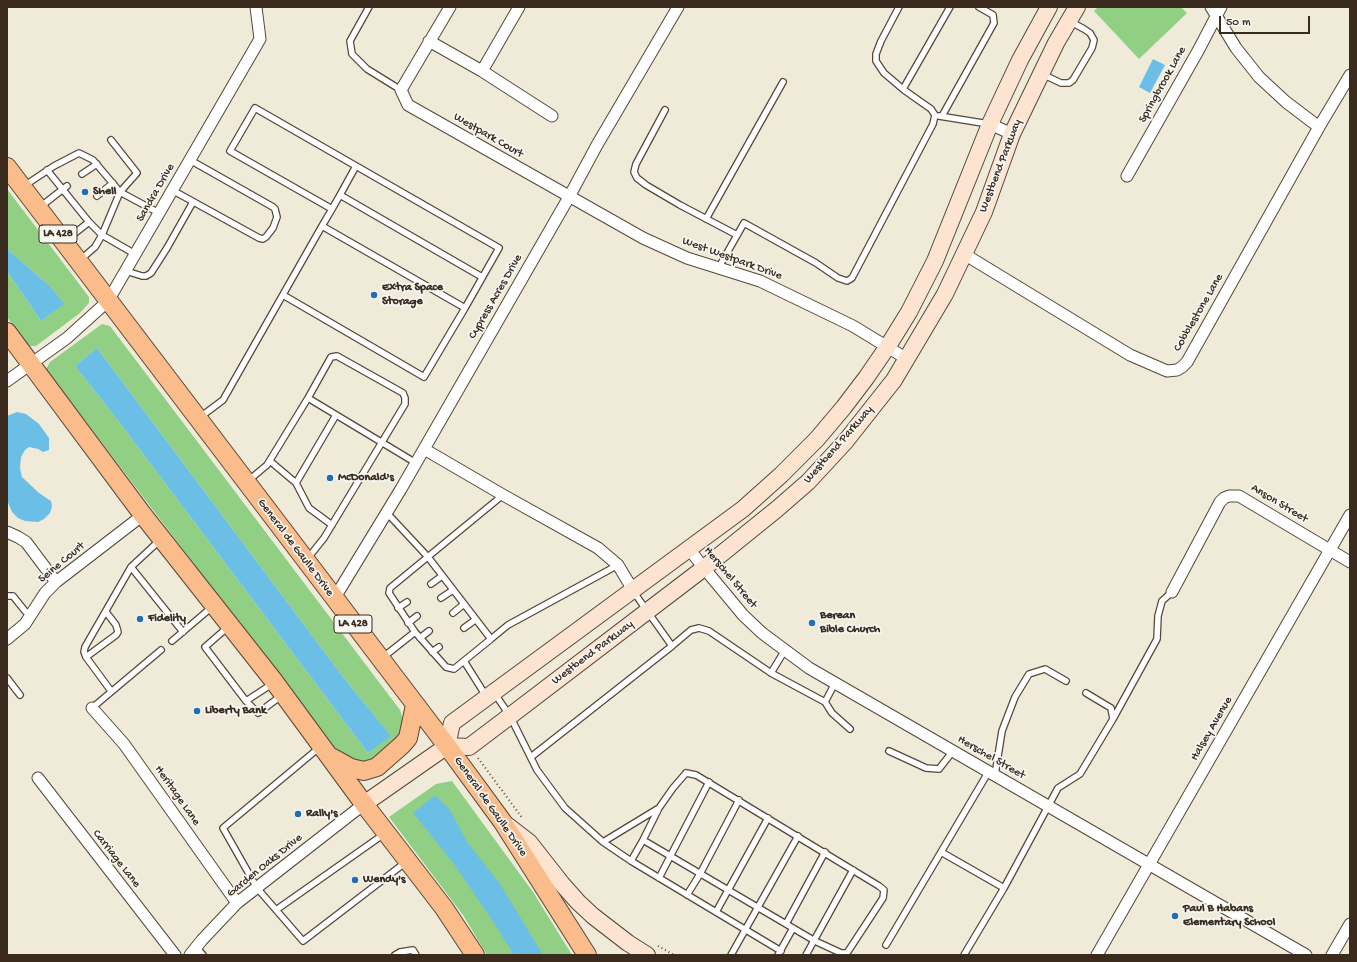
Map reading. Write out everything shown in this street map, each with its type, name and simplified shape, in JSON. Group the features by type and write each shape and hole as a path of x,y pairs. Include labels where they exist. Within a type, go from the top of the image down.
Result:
{"main road":[{"name":"General de Gaulle Drive","path":"7,167 447,746 502,821 587,955"},
{"path":"7,332 143,515 279,688 364,804 408,860 475,955"},
{"path":"325,751 351,768 364,771 377,767 408,738 415,705"}],"street":[{"name":"Sandra Drive","path":"7,381 68,338 108,301 260,39 256,7"},
{"path":"401,90 450,7"},
{"path":"482,71 519,7"},
{"name":"Cypress Acres Drive","path":"334,599 387,513 569,197 597,145 678,7"},
{"name":"Westbend Parkway","path":"1049,7 1020,60 990,124 935,261 909,312 866,378 817,439 782,475 743,509 452,723 447,746 469,747 647,612 777,509 808,482 845,442 894,380 945,294 984,212 1012,134 1040,73 1073,14"},
{"path":"1216,10 1236,48 1259,77 1286,102 1319,127"},
{"name":"Springbrook Lane","path":"1127,176 1216,10"},
{"path":"430,42 482,71 552,116"},
{"name":"Cobblestone Lane","path":"964,254 1130,355 1167,371 1177,370 1187,362 1319,127 1350,75"},
{"name":"Westpark Court","path":"401,90 408,105 569,197"},
{"path":"990,124 1012,134"},
{"name":"West Westpark Drive","path":"569,197 643,238 687,258 760,281 826,313 888,346 907,359"},
{"path":"424,449 502,495 598,548 618,565 633,590"},
{"name":"Anson Street","path":"1172,592 1220,502 1229,496 1239,496 1350,562"},
{"name":"Seine Court","path":"7,639 25,624 45,593 56,582 143,515"},
{"name":"Halsey Avenue","path":"1097,955 1350,515"},
{"path":"7,532 26,542 56,582"},
{"name":"Herschel Street","path":"689,549 743,615 762,633 810,668 1306,955"},
{"name":"Heritage Lane","path":"92,708 124,744 237,903"},
{"path":"364,804 447,746"},
{"name":"Carriage Lane","path":"38,778 175,955"},
{"name":"Garden Oaks Drive","path":"196,952 237,903 364,804"},
{"path":"502,821 529,842 562,884 593,916 628,943 651,949"},
{"path":"1332,955 1350,924"}],"lane":[{"name":"Westpark Court","path":"369,7 350,41 352,54 368,69 401,90"},
{"path":"720,268 744,223 816,263 838,278 847,281 852,278 934,124 935,115 931,109 884,73 876,61 876,54 881,41 899,7"},
{"path":"903,89 950,7"},
{"path":"942,116 994,23 993,15 978,7"},
{"path":"1040,73 1061,83 1069,83 1073,80 1092,48 1094,40 1090,33 1084,29 1073,14"},
{"path":"706,219 783,82"},
{"path":"283,295 424,377 499,248 255,108 230,152 332,209"},
{"path":"665,110 636,164 634,172 637,178 646,185 737,235"},
{"path":"935,115 990,124"},
{"path":"78,262 95,247 102,235 120,192 137,173 112,140"},
{"path":"22,187 47,170 78,153 93,160 120,192 159,213"},
{"path":"172,190 259,238 263,239 266,237 276,222 277,217 275,210 269,204 190,160"},
{"path":"82,174 97,164"},
{"path":"197,419 223,400 356,166"},
{"path":"47,170 65,187 89,222 102,235 135,254"},
{"path":"97,196 113,183"},
{"path":"38,209 65,187"},
{"path":"340,195 482,277"},
{"path":"126,271 142,276 146,276 151,273 193,202"},
{"path":"64,242 89,222"},
{"path":"322,226 465,308"},
{"path":"246,483 270,461 331,357 337,356 403,393 405,404 324,538 305,561"},
{"path":"308,398 416,463"},
{"path":"296,483 336,415"},
{"path":"270,461 296,483 309,508 332,525"},
{"path":"502,495 390,588 389,593 408,623 446,667 454,669 508,625 618,565"},
{"path":"387,513 428,556 475,620 492,639"},
{"path":"112,691 86,658 84,652 85,648 131,567 161,538"},
{"path":"131,567 182,632"},
{"path":"432,584 442,576"},
{"path":"441,598 453,590"},
{"path":"633,590 672,646"},
{"path":"964,955 1004,888 1058,788 1080,774 1113,719 1157,639 1158,616 1162,601 1172,592"},
{"path":"7,596 13,596 30,615"},
{"path":"398,608 407,602"},
{"path":"453,613 464,604"},
{"path":"172,641 214,605"},
{"path":"86,658 118,632 116,625 106,612"},
{"path":"408,623 417,616"},
{"path":"464,628 475,620"},
{"path":"230,625 205,647 246,701 258,713 279,688"},
{"path":"531,757 691,630 699,628 709,631 770,673 825,702 832,713 850,729"},
{"path":"420,638 429,631"},
{"path":"380,659 415,632"},
{"path":"432,652 440,647"},
{"path":"92,708 161,650"},
{"path":"770,673 785,650"},
{"path":"464,661 490,695 510,716 537,770 565,808 603,842 631,861 716,912 780,953 793,928"},
{"path":"886,945 941,852 992,773 1002,731 1015,697 1029,674 1045,669 1066,681"},
{"path":"7,678 20,695"},
{"path":"825,702 835,683"},
{"path":"246,701 279,688"},
{"path":"1086,693 1111,708 1113,719"},
{"path":"325,751 223,828 257,888 303,941 408,860"},
{"path":"889,751 926,768 939,769 953,751"},
{"path":"631,861 659,808 686,773 696,775 709,782 879,886 884,890 883,898 847,954 841,953 815,941 700,874 671,855 643,840"},
{"path":"659,878 709,782"},
{"path":"687,895 700,874 739,800"},
{"path":"603,842 659,808"},
{"path":"716,912 768,818"},
{"path":"276,910 386,832"},
{"path":"731,955 798,836"},
{"path":"786,924 825,852"},
{"path":"941,852 1004,888"},
{"path":"806,955 853,870"},
{"path":"395,955 400,952 413,950 416,955"}],"path":[{"path":"478,758 528,825"},
{"path":"651,949 674,955"}],"green space":[{"path":"1098,7 1181,7 1187,13 1139,59 1094,11"},
{"path":"7,189 89,297 89,303 80,313 36,346 28,346 7,317 7,271 41,321 63,304 51,287 7,249"},
{"path":"102,324 110,326 400,710 405,726 398,740 368,763 353,763 339,755 46,369 50,362","holes":["97,348 343,677 390,735 368,753 120,423 75,366"]},
{"path":"452,781 533,892 572,955 487,955 463,915 389,817 436,784"}],"water":[{"path":"1153,59 1165,65 1150,93 1139,87"},
{"path":"7,249 51,287 64,304 41,321 7,271"},
{"path":"97,348 343,677 391,736 368,753 120,423 75,366"},
{"path":"17,412 26,414 39,424 49,438 49,450 43,452 29,447 25,450 21,457 20,468 22,477 39,493 51,501 52,507 50,513 38,522 25,521 18,518 12,512 7,500 7,416"},
{"path":"435,795 450,810 467,842 500,884 543,955 514,955 454,864 413,813"}],"place":[{"name":"Shell","path":"85,192"},
{"name":"Extra Space Storage","path":"374,295"},
{"name":"McDonald's","path":"330,478"},
{"name":"Fidelity","path":"140,619"},
{"name":"Berean Bible Church","path":"812,623"},
{"name":"Liberty Bank","path":"197,711"},
{"name":"Rally's","path":"298,814"},
{"name":"Wendy's","path":"355,880"},
{"name":"Paul B Habans Elementary School","path":"1175,916"}]}
